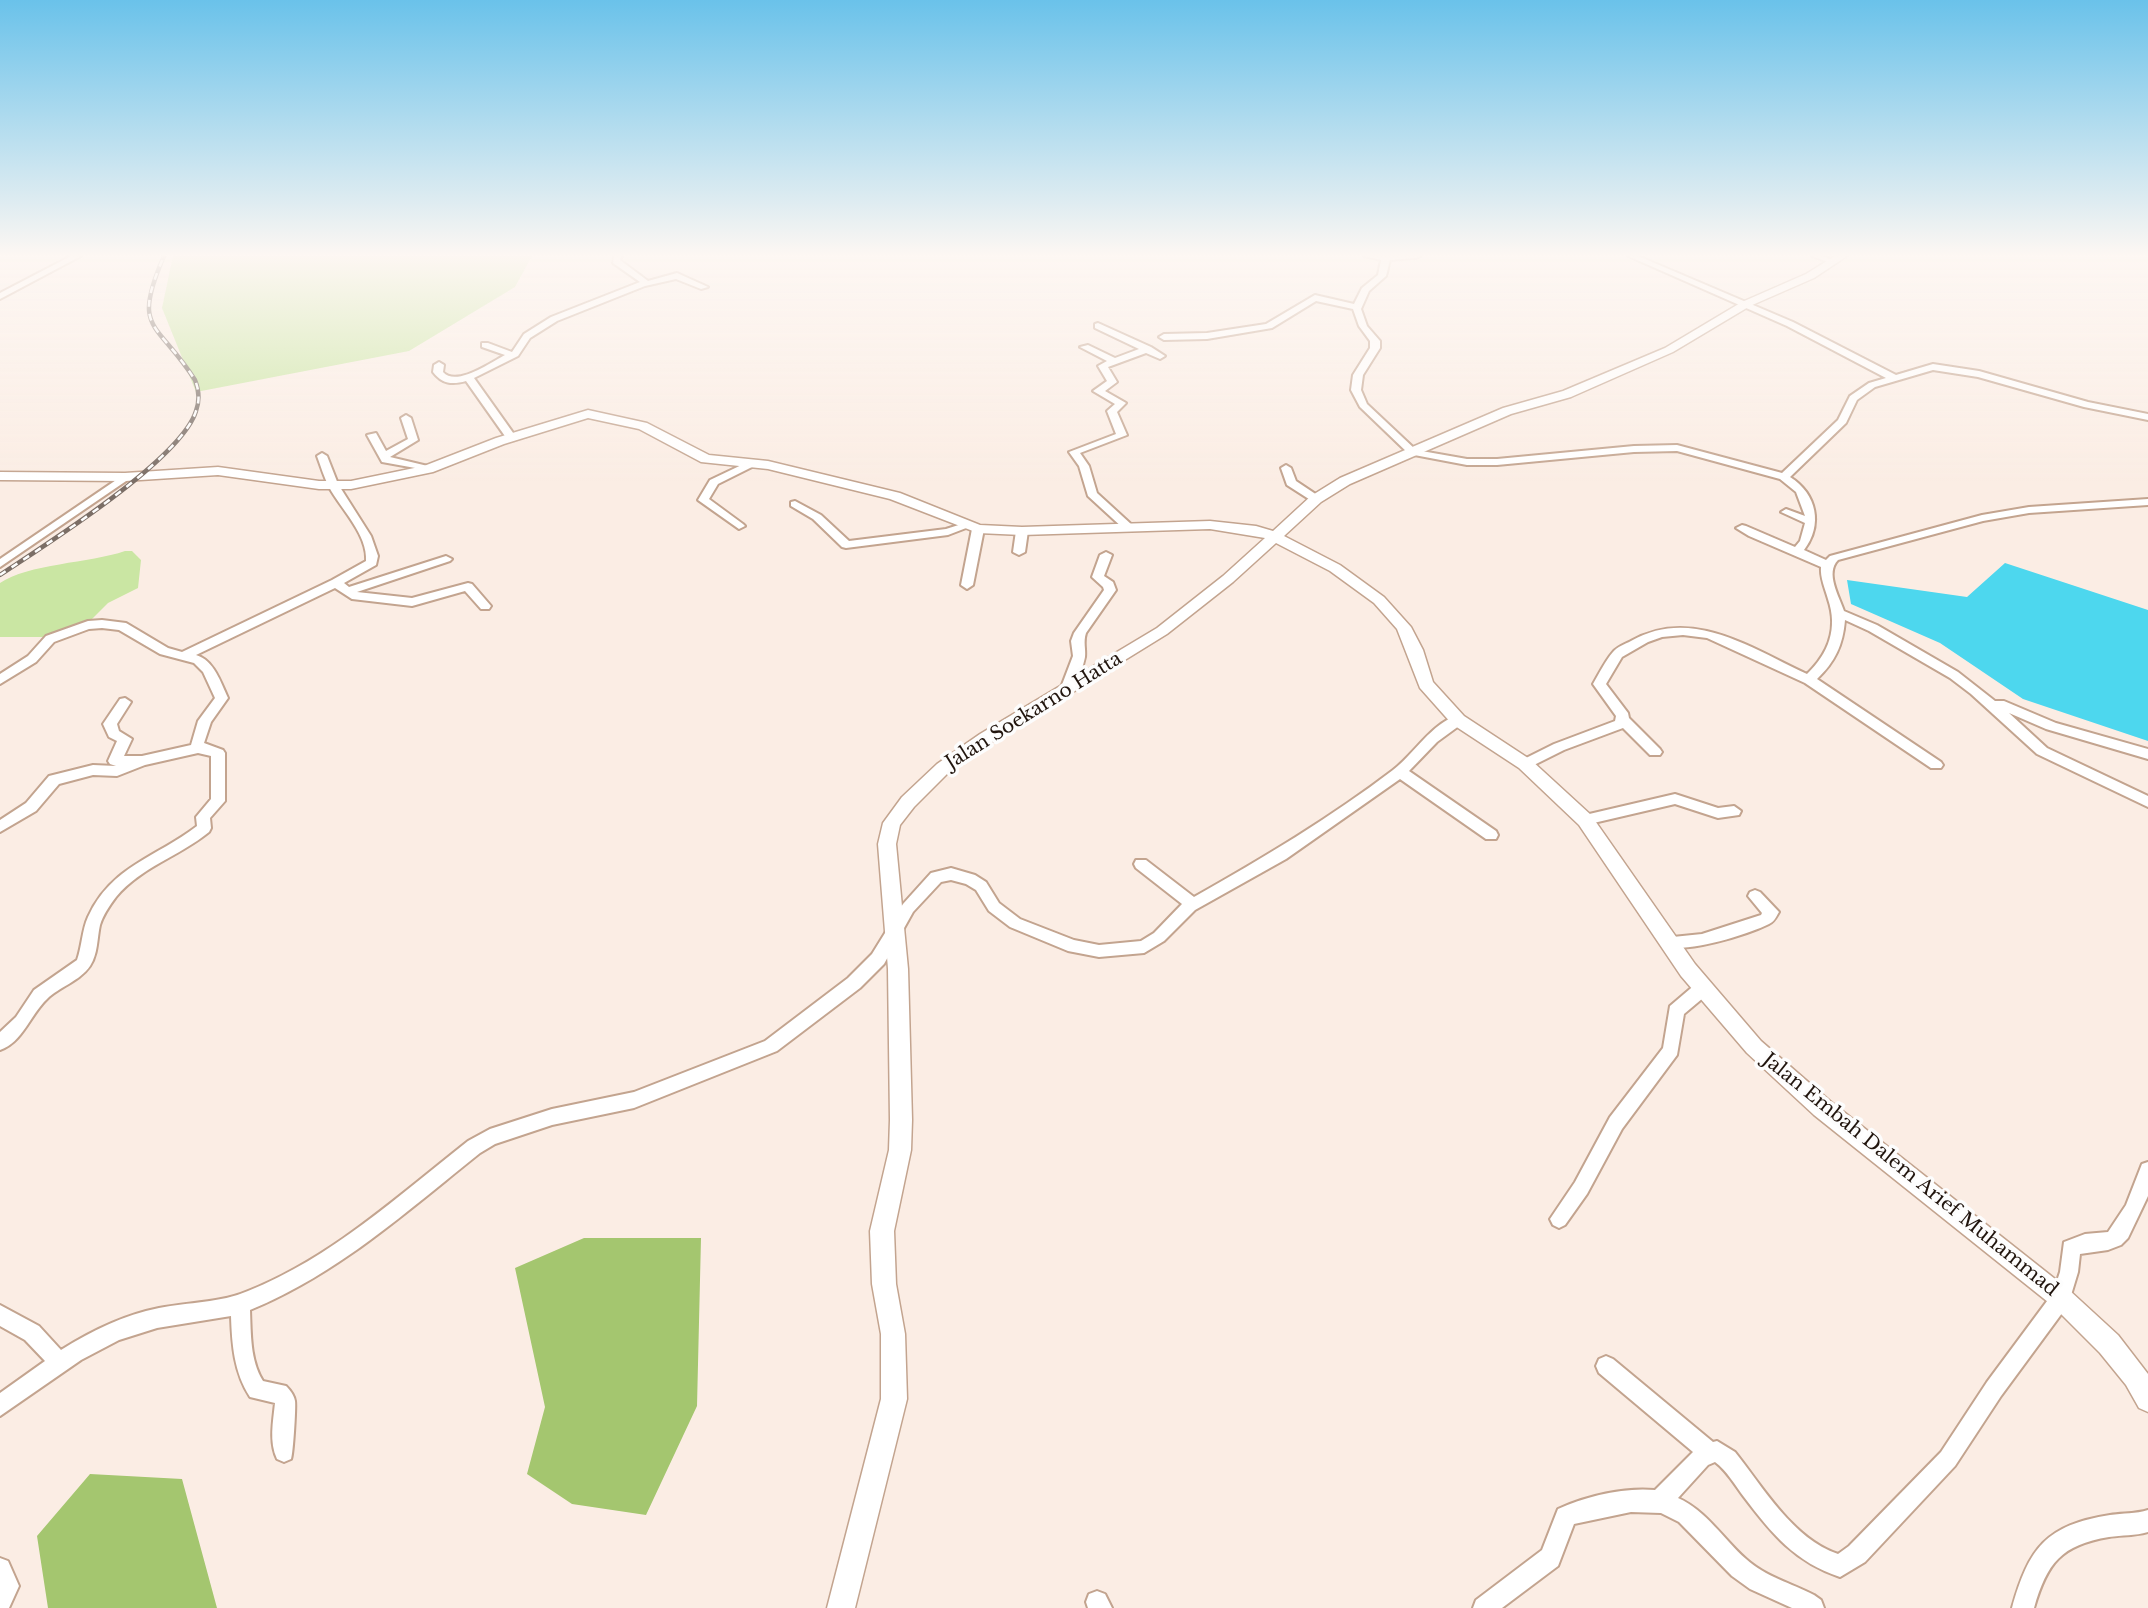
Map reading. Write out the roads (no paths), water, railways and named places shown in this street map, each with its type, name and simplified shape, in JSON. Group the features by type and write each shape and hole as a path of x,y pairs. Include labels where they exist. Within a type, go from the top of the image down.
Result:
{"street":[{"path":"439,365 438,372 444,379 455,381 468,377 513,355 527,336 535,331"},
{"path":"1109,331 1160,356"},
{"path":"1164,337 1207,336 1238,331"},
{"path":"1367,331 1374,341 1375,348 1358,375 1355,384 1358,397 1413,452 1467,461 1497,462 1634,449 1677,449 1784,477 1803,491 1811,528 1799,550"},
{"name":"Jalan Soekarno Hatta","path":"841,1608 894,1399 893,1334 884,1284 882,1231 900,1150 898,969 887,870 887,844 892,823 908,802 943,768 1162,631 1228,579 1316,499 1356,475 1507,411 1567,394 1669,350 1700,331"},
{"path":"1800,331 1894,377"},
{"path":"485,345 513,355"},
{"path":"1085,346 1114,361"},
{"path":"1128,527 1092,494 1084,466 1074,452 1122,435 1112,411 1121,403 1098,391 1112,382 1104,365 1148,349"},
{"path":"467,362 481,370"},
{"path":"1784,477 1842,421 1853,398 1872,385 1933,367 1953,369 2087,405 2148,417"},
{"path":"468,377 511,437"},
{"name":"Jalan Embah Dalem Arief Muhammad","path":"0,476 125,477 218,471 333,486 428,469 511,437 584,414 593,414 643,426 706,459 752,463 894,496 973,527 1022,531 1227,526 1274,536 1335,568 1379,600 1403,627 1415,650 1426,684 1458,720 1525,764 1585,820 1668,942 1754,1047 1822,1108 2061,1298 2109,1344 2135,1376 2148,1399"},
{"path":"383,457 414,440 405,418"},
{"path":"372,435 383,457 393,463 428,469"},
{"path":"322,456 333,486 374,558 341,588"},
{"path":"739,526 703,500 713,482 752,463"},
{"path":"1286,468 1291,483 1316,499"},
{"path":"1,562 125,477"},
{"path":"1809,680 1825,664 1837,640 1839,613 1826,574 1827,565 1833,558 1982,518 2029,510 2148,502"},
{"path":"795,504 817,517 846,545 948,533 973,527 967,585"},
{"path":"1786,512 1811,522"},
{"path":"1742,528 1784,549 1799,550 1827,565"},
{"path":"1020,552 1022,531"},
{"path":"1066,690 1079,656 1077,641 1080,633 1110,590 1109,585 1098,577 1106,555"},
{"path":"184,656 341,588 446,559"},
{"path":"341,588 357,596 412,602 468,587 485,606"},
{"path":"1839,613 1873,628 2003,706 2051,726 2148,754"},
{"path":"0,680 32,659 50,639 88,625 122,626 158,648 198,660 208,670 222,698 205,721 197,744 199,748"},
{"path":"1655,752 1622,719 1619,710 1599,684 1618,654 1660,633 1683,631 1709,634 1809,680 1844,700 1937,765"},
{"path":"1976,691 2042,751 2148,802"},
{"path":"125,702 110,724 114,734 125,739 116,761 142,761"},
{"path":"1525,764 1559,747 1621,724 1622,719"},
{"path":"0,1406 59,1362 122,1328 156,1318 211,1312 240,1304 289,1283 368,1232 474,1147 490,1138 571,1112 634,1100 771,1046 854,983 877,959 901,918 926,884 936,877 951,874 970,879 981,887 994,907 1022,927 1073,946 1099,951 1149,944 1193,904 1281,855 1400,772 1432,739 1458,720"},
{"path":"0,827 31,807 54,780 93,770 117,771 142,761 199,748 218,753 218,801 203,817 204,828 124,876 113,888 91,927 83,964 40,995 22,1022 0,1043"},
{"path":"1400,772 1491,835"},
{"path":"1585,820 1675,799 1718,813 1734,811"},
{"path":"1141,864 1193,904"},
{"path":"1668,942 1702,940 1766,919 1771,912 1755,896"},
{"path":"1559,1219 1581,1188 1616,1124 1671,1050 1676,1011 1703,988"},
{"path":"1660,1501 1709,1452 1717,1451 1728,1459 1802,1549 1827,1564 1840,1566 1857,1554 1948,1459 1994,1389 2061,1298 2069,1272 2071,1249 2080,1243 2110,1241 2118,1236 2131,1216 2148,1170"},
{"path":"240,1304 243,1356 253,1385 257,1390 279,1393 285,1400 282,1431 284,1452"},
{"path":"0,1315 32,1333 59,1362"},
{"path":"1606,1366 1709,1452"},
{"path":"1484,1608 1550,1558 1566,1517 1576,1511 1660,1501 1688,1518 1734,1565 1753,1579 1792,1595 1813,1608"},
{"path":"2023,1608 2035,1566 2054,1545 2078,1532 2148,1521"},
{"path":"0,1569 8,1586 0,1602"}],"water":[{"path":"2005,563 2148,610 2148,741 2023,699 1940,643 1851,604 1847,580 1967,597"}],"railway":[{"path":"0,575 78,523 139,477 185,431 198,403 195,380 158,331"}]}
